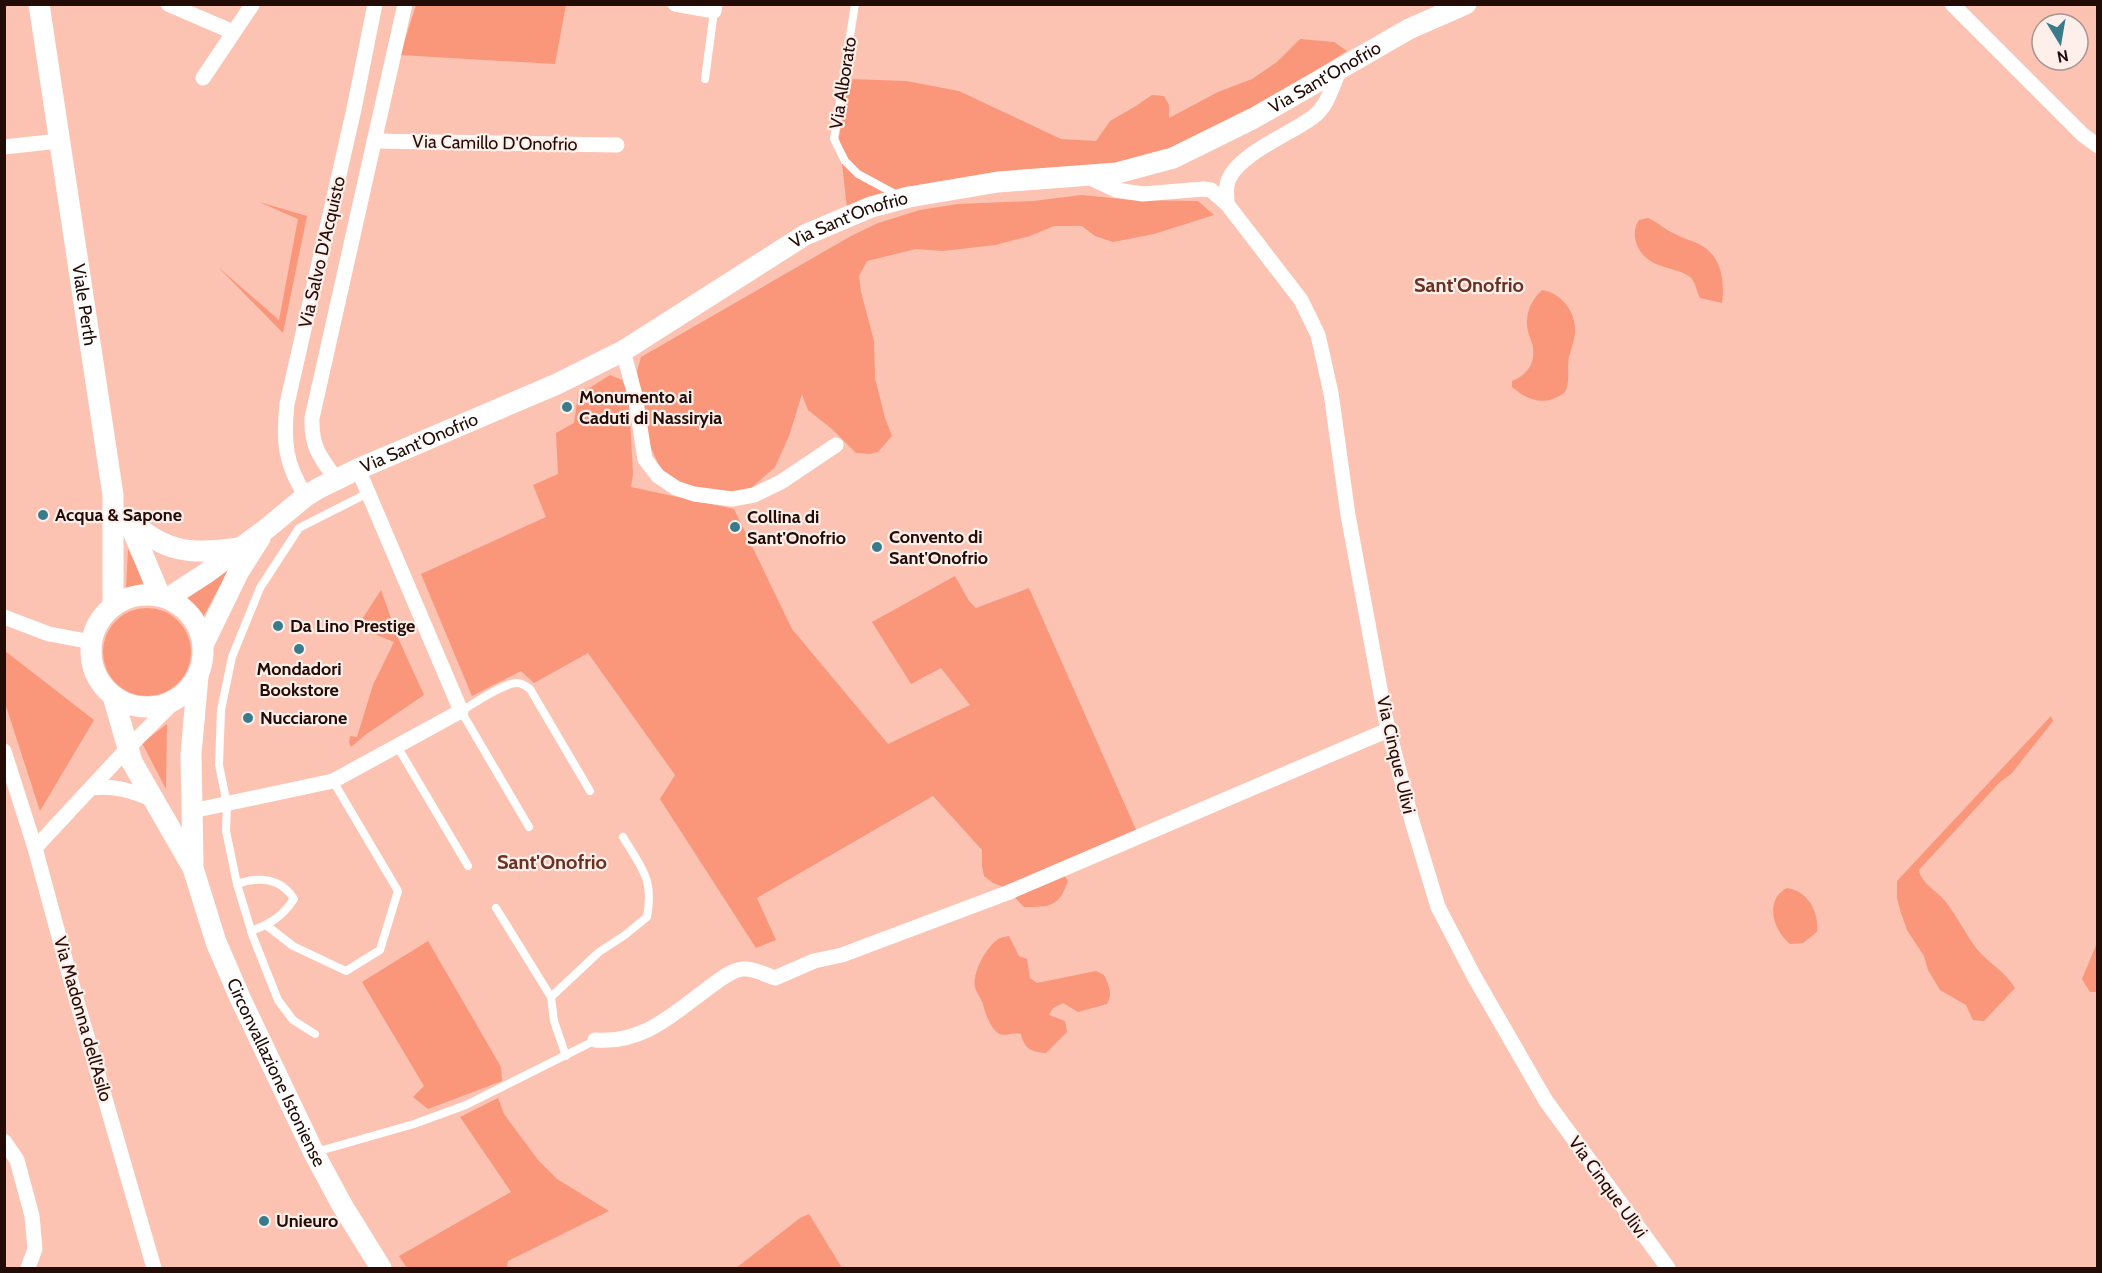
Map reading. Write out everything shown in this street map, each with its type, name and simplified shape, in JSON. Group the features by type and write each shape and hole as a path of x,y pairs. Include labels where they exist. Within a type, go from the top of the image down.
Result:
{"main road":[{"name":"Viale Perth","path":"39,4 113,495 113,606"},
{"name":"Via Sant'Onofrio","path":"164,597 205,574 265,530 306,496 336,479 557,384 623,351 805,235 862,210 903,198 998,182 1117,173 1173,158 1254,118 1409,29 1466,4"},
{"path":"113,495 127,518 164,597"},
{"name":"Via Sant'Onofrio","path":"127,518 144,534 160,543 194,552 239,548"},
{"name":"Via Sant'Onofrio","path":"204,643 239,572 265,530"},
{"path":"144,595 164,597 181,606 192,616 199,629 204,643 203,660 198,676 189,689 176,700 161,706 144,708 128,704 113,696 102,685 95,672 91,658 96,628 113,606 128,598 144,595"},
{"name":"Circonvallazione Istoniense","path":"193,868 191,754 198,676"},
{"name":"Circonvallazione Istoniense","path":"113,696 132,762 193,868 216,942 241,1000 314,1153 381,1269"}],"street":[{"path":"168,4 233,32"},
{"name":"Via Salvo D'Acquisto","path":"306,496 295,480 289,465 285,437 287,404 329,222 375,4"},
{"name":"Via Salvo D'Acquisto","path":"336,479 315,448 312,418 405,4"},
{"path":"675,4 715,8"},
{"path":"1952,4 2083,135 2097,146"},
{"path":"203,78 252,5"},
{"path":"1227,204 1227,184 1232,173 1252,154 1313,117 1325,105 1340,69"},
{"path":"4,147 59,141"},
{"name":"Via Camillo D'Onofrio","path":"374,141 617,145"},
{"path":"1085,176 1116,190 1143,194 1211,190 1227,204"},
{"name":"Via Cinque Ulivi","path":"1227,204 1301,300 1318,335 1331,393 1348,515 1388,730 1438,908 1475,978 1546,1101 1668,1269"},
{"path":"329,222 355,228"},
{"path":"623,351 635,395 645,459 658,476 676,488 694,494 732,499 748,497 781,482 836,445"},
{"path":"192,811 333,781 461,711 358,469"},
{"path":"4,617 49,634 92,642"},
{"path":"4,626 35,628"},
{"path":"35,848 127,748 176,700"},
{"path":"597,1039 609,1041 641,1034 665,1021 722,977 743,969 775,978 814,961 842,955 1007,893 1388,730"},
{"name":"Via Madonna dell'Asilo","path":"4,751 35,848 154,1269"},
{"path":"91,788 109,786 154,800"},
{"path":"4,1141 17,1160 35,1234 35,1249 28,1269"}],"lane":[{"name":"Via Alborato","path":"855,4 834,139 845,161 858,174 903,198"},
{"path":"705,79 715,8"},
{"path":"315,1034 293,1020 278,1000 251,931 237,884 226,831 227,804 219,765 221,710 232,657 260,588 299,528 368,493"},
{"path":"529,827 461,711 515,683 523,684 530,689 590,791"},
{"path":"397,746 468,866"},
{"path":"266,925 293,946 346,971 380,950 398,891 333,781"},
{"path":"551,997 599,952 647,917 651,897 648,879 623,837"},
{"path":"237,884 247,880 266,879 287,889 294,899 285,913 251,931"},
{"path":"496,908 551,997 554,1021 566,1056"},
{"path":"314,1153 414,1124 466,1105 597,1039"}],"shaded area":[{"path":"416,5 566,5 555,64 400,55"},
{"path":"1300,39 1334,42 1347,51 1256,109 1163,156 847,208 839,137 849,79 906,81 959,91 1061,139 1096,141 1110,121 1152,95 1164,96 1169,105 1169,118 1218,92 1252,79 1277,62"},
{"path":"1082,195 1131,200 1198,201 1214,215 1154,234 1113,242 1095,236 1082,226 1054,226 1030,236 995,245 943,251 916,249 867,261 859,276 861,292 874,341 875,378 892,436 878,452 856,453 832,429 808,410 802,394 789,436 775,467 750,489 708,497 667,483 647,439 637,371 641,357 851,236 878,223 920,210 958,204 1033,201"},
{"path":"259,202 307,216 283,333 218,267 279,320 298,219"},
{"path":"1648,218 1680,237 1697,243 1711,254 1722,276 1722,303 1700,298 1690,277 1654,263 1644,255 1637,244 1635,232 1639,220"},
{"path":"1542,290 1556,295 1567,305 1575,326 1566,390 1559,396 1543,401 1527,397 1512,387 1512,381 1527,371 1532,361 1533,350 1527,319 1531,306"},
{"path":"610,375 622,380 629,395 633,414 630,419 633,474 631,487 734,509 792,629 888,744 970,705 941,668 911,684 872,622 955,576 969,601 976,608 1029,588 1137,832 1058,866 1068,881 1057,901 1047,906 1024,907 1006,888 993,883 984,876 982,850 933,796 757,898 776,940 756,948 660,799 675,775 588,653 534,683 521,671 472,696 421,574 546,517 533,485 558,474 556,433 574,423 578,395"},
{"path":"128,549 145,583 126,588"},
{"path":"231,566 203,617 184,598"},
{"path":"381,590 398,638 424,695 351,747 350,736 357,737 373,685 394,642 357,627"},
{"path":"138,608 156,608 172,615 184,627 191,643 191,661 184,677 172,689 156,696 138,696 122,689 110,677 103,661 103,643 110,627 122,615"},
{"path":"5,651 94,720 40,811 5,703"},
{"path":"2051,716 2053,721 2012,773 1999,783 1919,870 1926,883 1942,897 1976,948 2015,988 1984,1021 1973,1020 1966,1005 1940,990 1928,970 1924,956 1907,930 1901,913 1897,898 1897,881"},
{"path":"167,724 166,789 142,743"},
{"path":"1787,888 1801,893 1814,910 1817,932 1803,943 1790,944 1779,931 1776,923 1773,907 1775,900"},
{"path":"1009,936 1019,956 1027,959 1030,978 1037,983 1096,971 1104,975 1109,986 1110,997 1107,1004 1078,1012 1063,1003 1053,1008 1049,1015 1065,1021 1067,1032 1046,1053 1036,1052 1029,1048 1024,1043 1021,1034 998,1033 988,1020 976,989 976,974 986,953 1000,938"},
{"path":"428,941 501,1067 502,1081 428,1109 413,1097 424,1086 362,982"},
{"path":"2097,943 2097,992 2090,992 2082,979"},
{"path":"498,1098 504,1114 538,1160 557,1179 609,1211 508,1261 507,1268 407,1268 399,1256 511,1192 460,1117"},
{"path":"809,1214 842,1268 736,1268 800,1218"}],"place":[{"name":"Monumento ai Caduti di Nassiryia","path":"567,407"},
{"name":"Acqua & Sapone","path":"43,515"},
{"name":"Collina di Sant'Onofrio","path":"735,527"},
{"name":"Convento di Sant'Onofrio","path":"877,547"},
{"name":"Da Lino Prestige","path":"278,626"},
{"name":"Mondadori Bookstore","path":"299,649"},
{"name":"Nucciarone","path":"248,718"},
{"name":"Unieuro","path":"264,1221"}],"district":[{"name":"Sant'Onofrio","path":"1469,285"},
{"name":"Sant'Onofrio","path":"552,862"}]}
